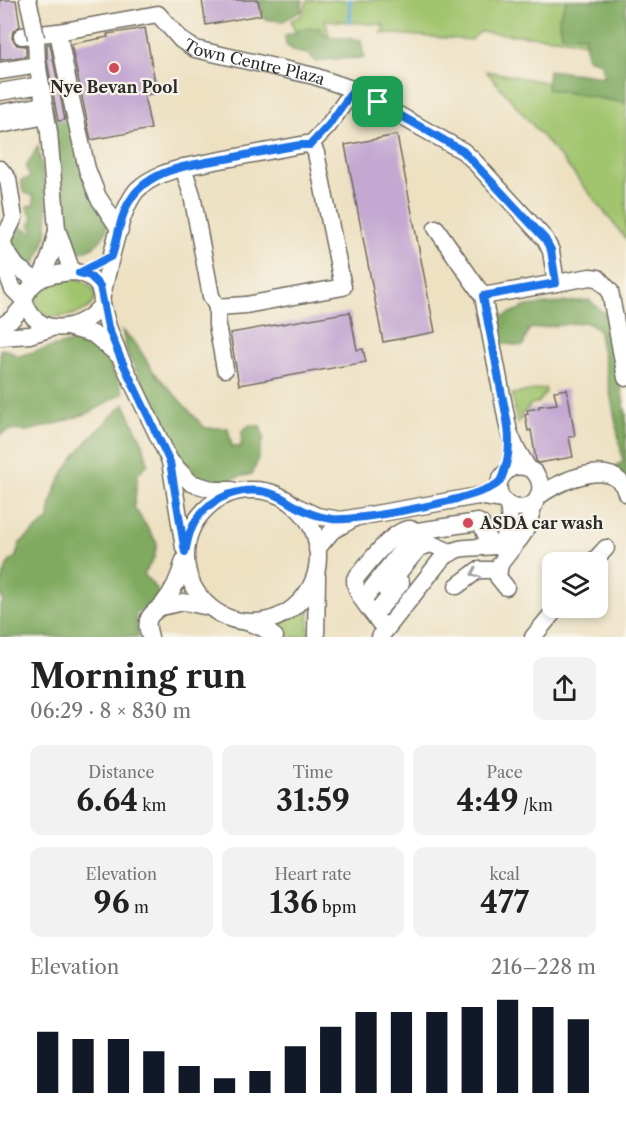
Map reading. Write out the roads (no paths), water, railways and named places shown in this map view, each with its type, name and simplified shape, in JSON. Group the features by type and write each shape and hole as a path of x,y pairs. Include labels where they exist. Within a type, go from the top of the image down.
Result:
{"street":[{"path":"28,0 32,17 31,39 42,90 57,229 75,272"},
{"name":"Town Centre Plaza","path":"31,39 158,14 181,40 195,49 314,76 354,89 472,159 545,239 551,250 556,283"},
{"path":"58,32 87,169 98,197 120,230"},
{"path":"0,71 42,90"},
{"path":"0,82 42,90"},
{"path":"0,337 30,334 88,319 102,299 126,208 137,190 161,174 183,167 310,145 328,126 354,89"},
{"path":"0,92 42,90"},
{"path":"0,104 42,90"},
{"path":"0,113 42,90"},
{"path":"0,125 42,90"},
{"path":"217,307 246,305 343,287 316,153 310,145"},
{"path":"183,167 192,195 211,296 217,307 217,324 225,369"},
{"path":"0,169 8,179 14,218 3,228 7,274 13,289 25,302 35,320 93,334 121,359"},
{"path":"436,228 483,296 509,432 518,452 540,483 529,521 498,570 498,577 506,586"},
{"path":"39,279 50,257 57,229"},
{"path":"6,250 17,267 39,279"},
{"path":"0,327 13,318 25,302 31,286 39,279 52,274 75,272 112,256"},
{"path":"75,272 90,276 100,286 108,327 170,462 188,575 196,592 209,607 226,617 245,621 262,628 275,637"},
{"path":"483,296 590,277 598,278 610,291 626,378"},
{"path":"366,604 382,634 440,561 458,549 504,538 510,520 498,488 507,461 509,432"},
{"path":"170,462 191,483 202,488 262,490 329,519 354,519 478,496 519,509 529,506 568,479 603,473 621,482 626,493"},
{"path":"462,498 477,494 516,466 568,479"},
{"path":"150,637 147,626 150,616 161,607 176,585 191,530 203,510 222,497 243,490"},
{"path":"295,506 306,518 314,533 317,558 316,637"},
{"path":"245,621 261,621 292,608 304,596 312,582 317,558 332,531 354,519"},
{"path":"366,604 426,539 478,522 481,523 492,542 508,545 517,542"},
{"path":"366,604 404,535 426,539 451,553"},
{"path":"602,552 606,548"},
{"path":"457,586 477,570 498,570"},
{"path":"161,607 184,602 209,607"},
{"path":"533,637 549,618"}],"waterway":[{"path":"350,0 350,23"}],"place":[{"name":"Nye Bevan Pool","path":"114,68"},
{"name":"ASDA car wash","path":"468,523"}]}
